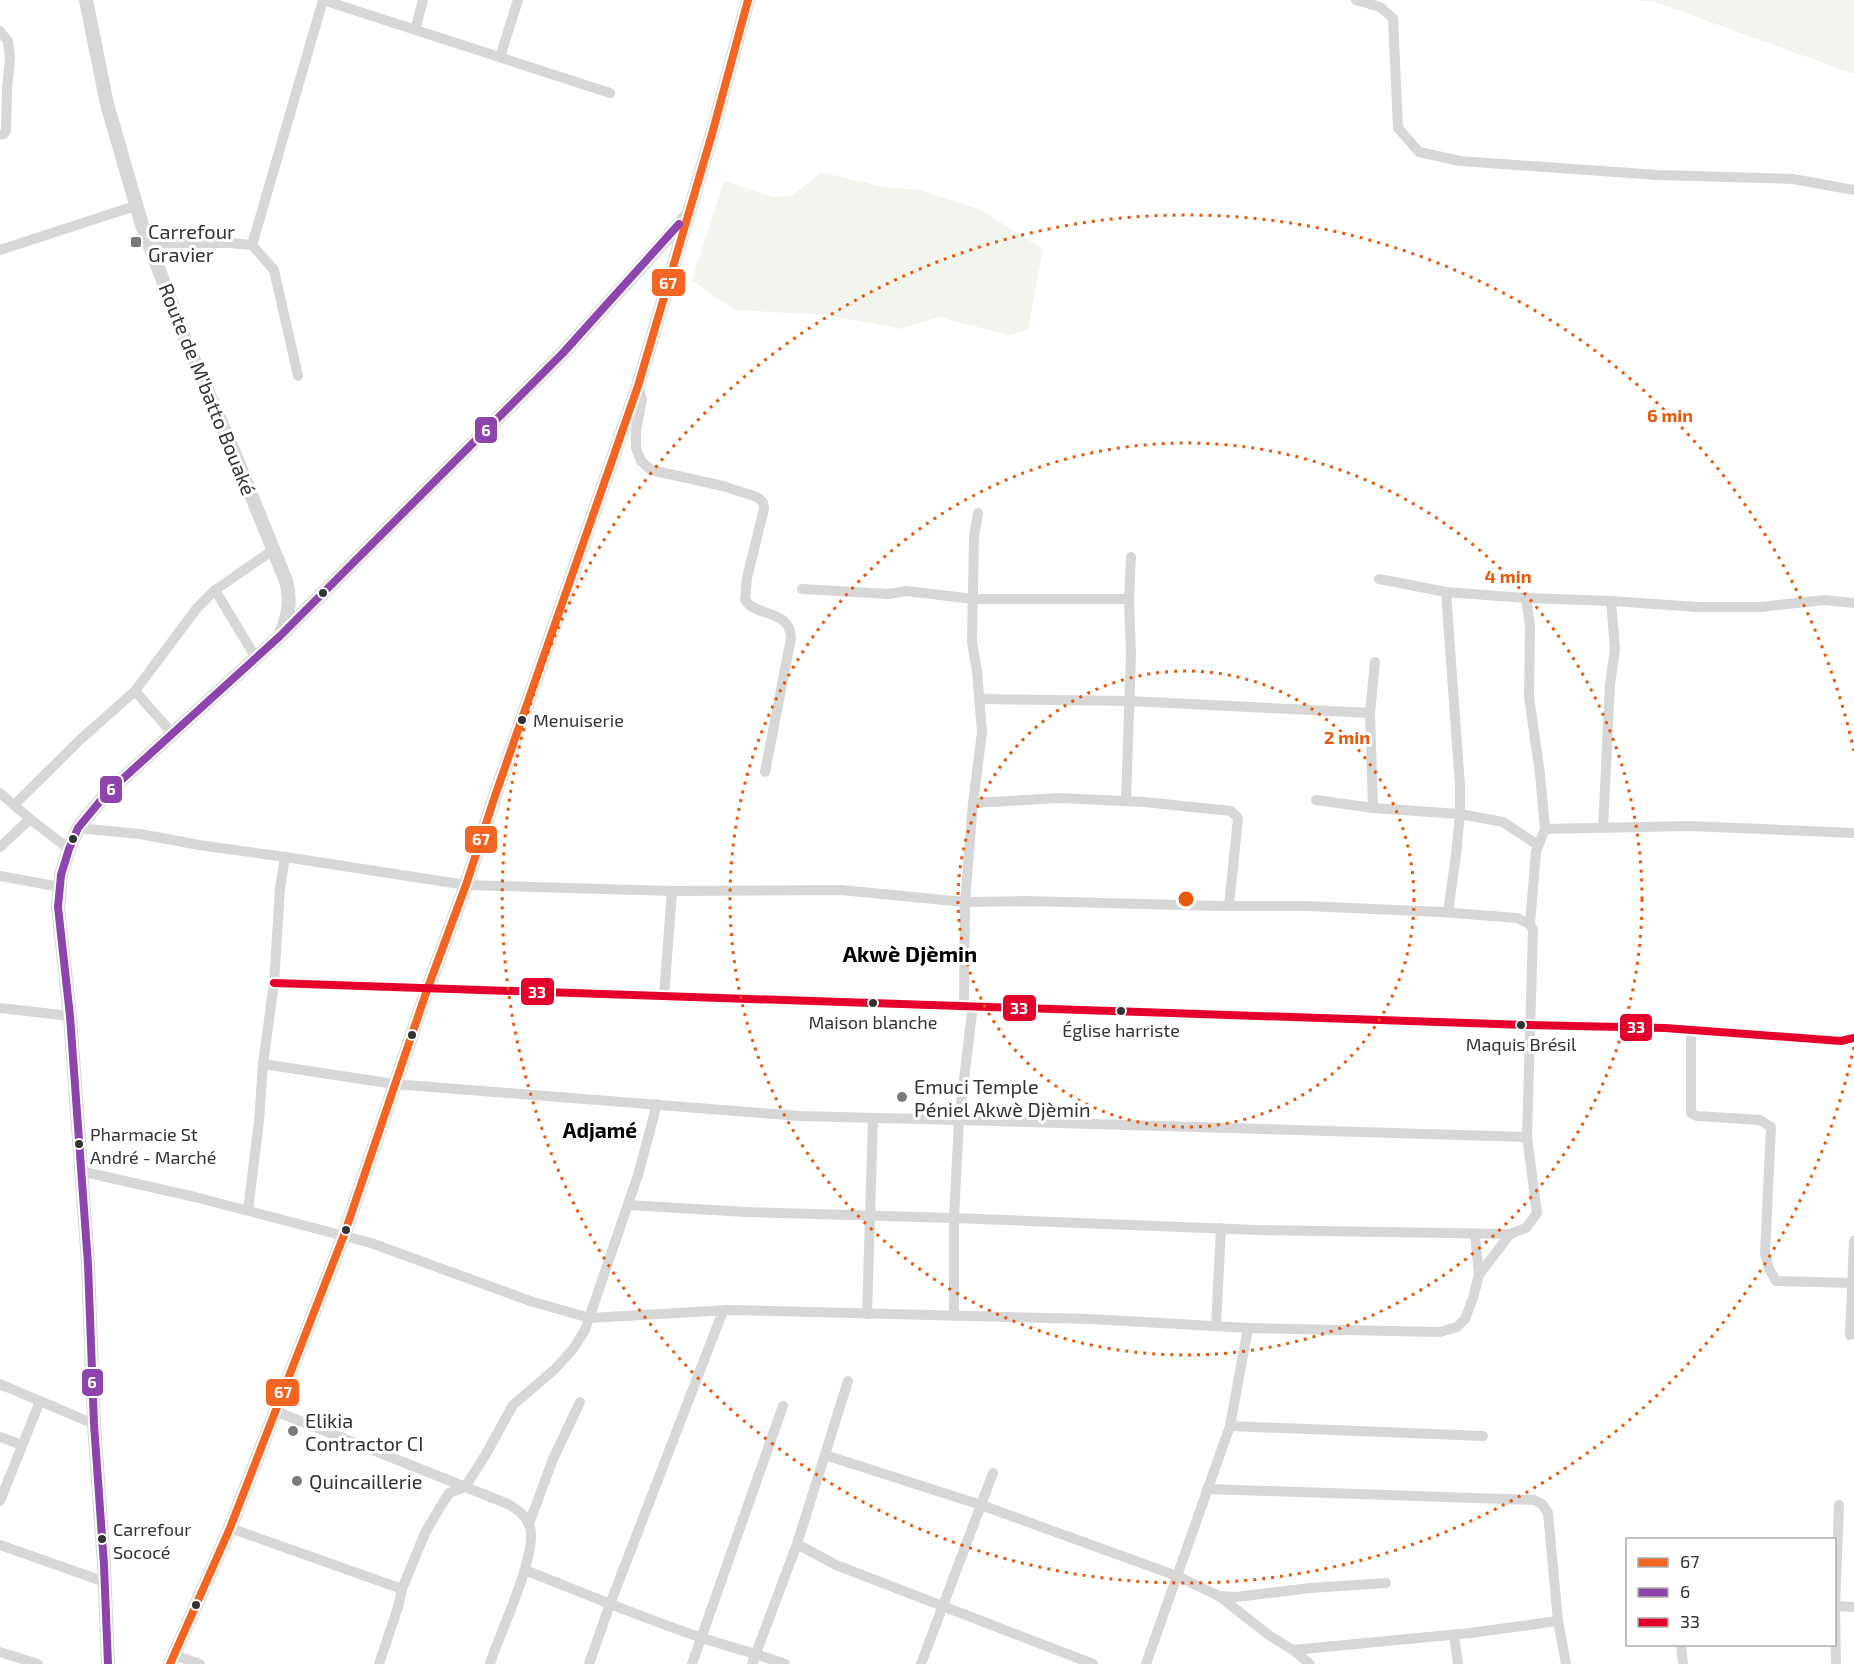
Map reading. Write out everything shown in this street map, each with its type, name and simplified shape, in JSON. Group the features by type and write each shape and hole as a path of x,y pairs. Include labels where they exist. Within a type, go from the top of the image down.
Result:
{"street":[{"name":"Route de M'batto Bouaké","path":"86,0 107,104 135,206 186,342 286,580 289,594 287,619 280,636"},
{"path":"252,245 323,0 610,93"},
{"path":"415,30 423,0"},
{"path":"500,57 518,0"},
{"path":"200,1664 172,1659 230,1528 344,1235 394,1084 466,885 638,386 712,134 748,0"},
{"path":"1356,0 1380,8 1393,18 1398,128 1419,152 1470,162 1658,175 1793,179 1854,190"},
{"path":"0,31 8,41 10,58 6,131 0,135"},
{"path":"0,250 135,206"},
{"path":"108,1664 94,1424 88,1264 70,1016 58,907 61,875 69,849 78,828 106,794 280,636 563,353 687,215"},
{"path":"0,239 12,245"},
{"path":"149,243 252,245 274,270 298,376"},
{"path":"638,386 642,399 636,431 636,448 640,461 651,470 723,486 757,497 763,502 764,509 747,578 745,600 750,606 784,620 791,632 765,772"},
{"path":"954,1316 954,1218 959,1120 969,1005 965,902 973,803 982,732 972,642 974,537 978,513"},
{"path":"14,805 135,691 198,608 215,590 273,550"},
{"path":"1126,801 1131,654 1129,599 1131,557"},
{"path":"1379,579 1446,592 1526,598 1760,608 1824,600 1854,603"},
{"path":"802,589 889,594 906,591 974,599 1129,599"},
{"path":"215,590 256,658"},
{"path":"1446,592 1460,786 1460,814 1448,912"},
{"path":"628,1205 746,1212 1475,1234 1510,1234 1529,1226 1537,1213 1527,1137 1533,930 1530,924 1536,852 1545,829 1529,697 1530,626 1526,598"},
{"path":"1603,828 1615,649 1611,601"},
{"path":"1373,808 1370,713 1374,662"},
{"path":"135,691 173,734"},
{"path":"979,699 1129,701 1370,713"},
{"path":"0,793 69,849"},
{"path":"973,803 1059,798 1126,801 1231,811 1238,818 1229,906"},
{"path":"1316,800 1373,808 1460,814 1503,822 1538,845"},
{"path":"0,848 30,819"},
{"path":"1545,829 1689,826 1854,833"},
{"path":"78,828 140,834 198,845 285,856 466,885 672,891 841,890 965,902 1306,906 1448,912 1517,918 1530,924"},
{"path":"248,1210 274,983 280,888 285,856"},
{"path":"0,876 60,887"},
{"path":"664,996 672,891"},
{"path":"274,983 427,990 1620,1026 1841,1041 1854,1038"},
{"path":"0,1008 70,1016"},
{"path":"1691,1030 1691,1113 1697,1116 1760,1120 1771,1127 1766,1254 1769,1269 1776,1281 1852,1283"},
{"path":"263,1064 394,1084 799,1116 1527,1137"},
{"path":"379,1664 402,1588 425,1533 442,1504 449,1493 465,1487 513,1405 555,1369 573,1349 585,1330 638,1175 657,1104"},
{"path":"867,1314 868,1216 873,1118"},
{"path":"80,1171 344,1235 533,1302 590,1318 723,1311 1090,1319 1248,1328 1440,1332 1457,1327 1466,1319 1479,1275 1475,1234"},
{"path":"1216,1326 1221,1228"},
{"path":"1479,1275 1510,1234"},
{"path":"1850,1335 1854,1240"},
{"path":"589,1664 723,1311"},
{"path":"1146,1664 1230,1426 1248,1328"},
{"path":"754,1659 797,1544 848,1381"},
{"path":"0,1384 94,1424"},
{"path":"0,1501 40,1401"},
{"path":"529,1524 553,1459 580,1402"},
{"path":"692,1664 783,1406"},
{"path":"275,1411 508,1504 523,1513 529,1524 531,1539 525,1570 490,1664"},
{"path":"1230,1426 1484,1436"},
{"path":"0,1437 22,1445"},
{"path":"825,1455 981,1506 1177,1575 1219,1596 1310,1664"},
{"path":"921,1664 993,1473"},
{"path":"1207,1489 1534,1500 1542,1504 1548,1513 1558,1621 1566,1664"},
{"path":"1836,1581 1839,1505"},
{"path":"230,1528 402,1588"},
{"path":"797,1544 836,1565 1093,1664"},
{"path":"0,1545 105,1582"},
{"path":"525,1570 754,1659 785,1664"},
{"path":"1219,1596 1236,1598 1310,1588 1386,1583"},
{"path":"1836,1606 1854,1607"},
{"path":"1293,1650 1454,1635 1558,1621"},
{"path":"1454,1635 1458,1664"},
{"path":"1681,1646 1683,1664"},
{"path":"1836,1646 1836,1664"},
{"path":"5,1657 38,1664"}],"shaded area":[{"path":"1635,0 1854,0 1854,74 1655,2"},
{"path":"821,172 883,187 919,190 981,210 1043,249 1028,329 1009,335 938,317 901,329 827,315 734,310 692,280 724,181 773,197 792,196"}],"transit line":[{"name":"67","path":"170,1664 230,1528 344,1235 427,990 466,885 638,386 712,134 748,0"},
{"name":"6","path":"108,1664 94,1424 88,1264 70,1016 58,907 61,875 69,849 78,828 106,794 280,636 563,353 679,224"},
{"name":"33","path":"274,983 1665,1028 1841,1041 1854,1038"}],"place":[{"name":"Carrefour Gravier","path":"136,242"},
{"name":"Menuiserie","path":"522,720"},
{"name":"Maison blanche","path":"873,1003"},
{"name":"Église harriste","path":"1121,1011"},
{"name":"Maquis Brésil","path":"1521,1025"},
{"name":"Emuci Temple Péniel Akwè Djèmin","path":"902,1097"},
{"name":"Pharmacie St André - Marché","path":"79,1144"},
{"name":"Elikia Contractor CI","path":"293,1431"},
{"name":"Quincaillerie","path":"297,1481"},
{"name":"Carrefour Sococé","path":"102,1539"}],"district":[{"name":"Akwè Djèmin","path":"910,953"},
{"name":"Adjamé","path":"600,1129"}]}
